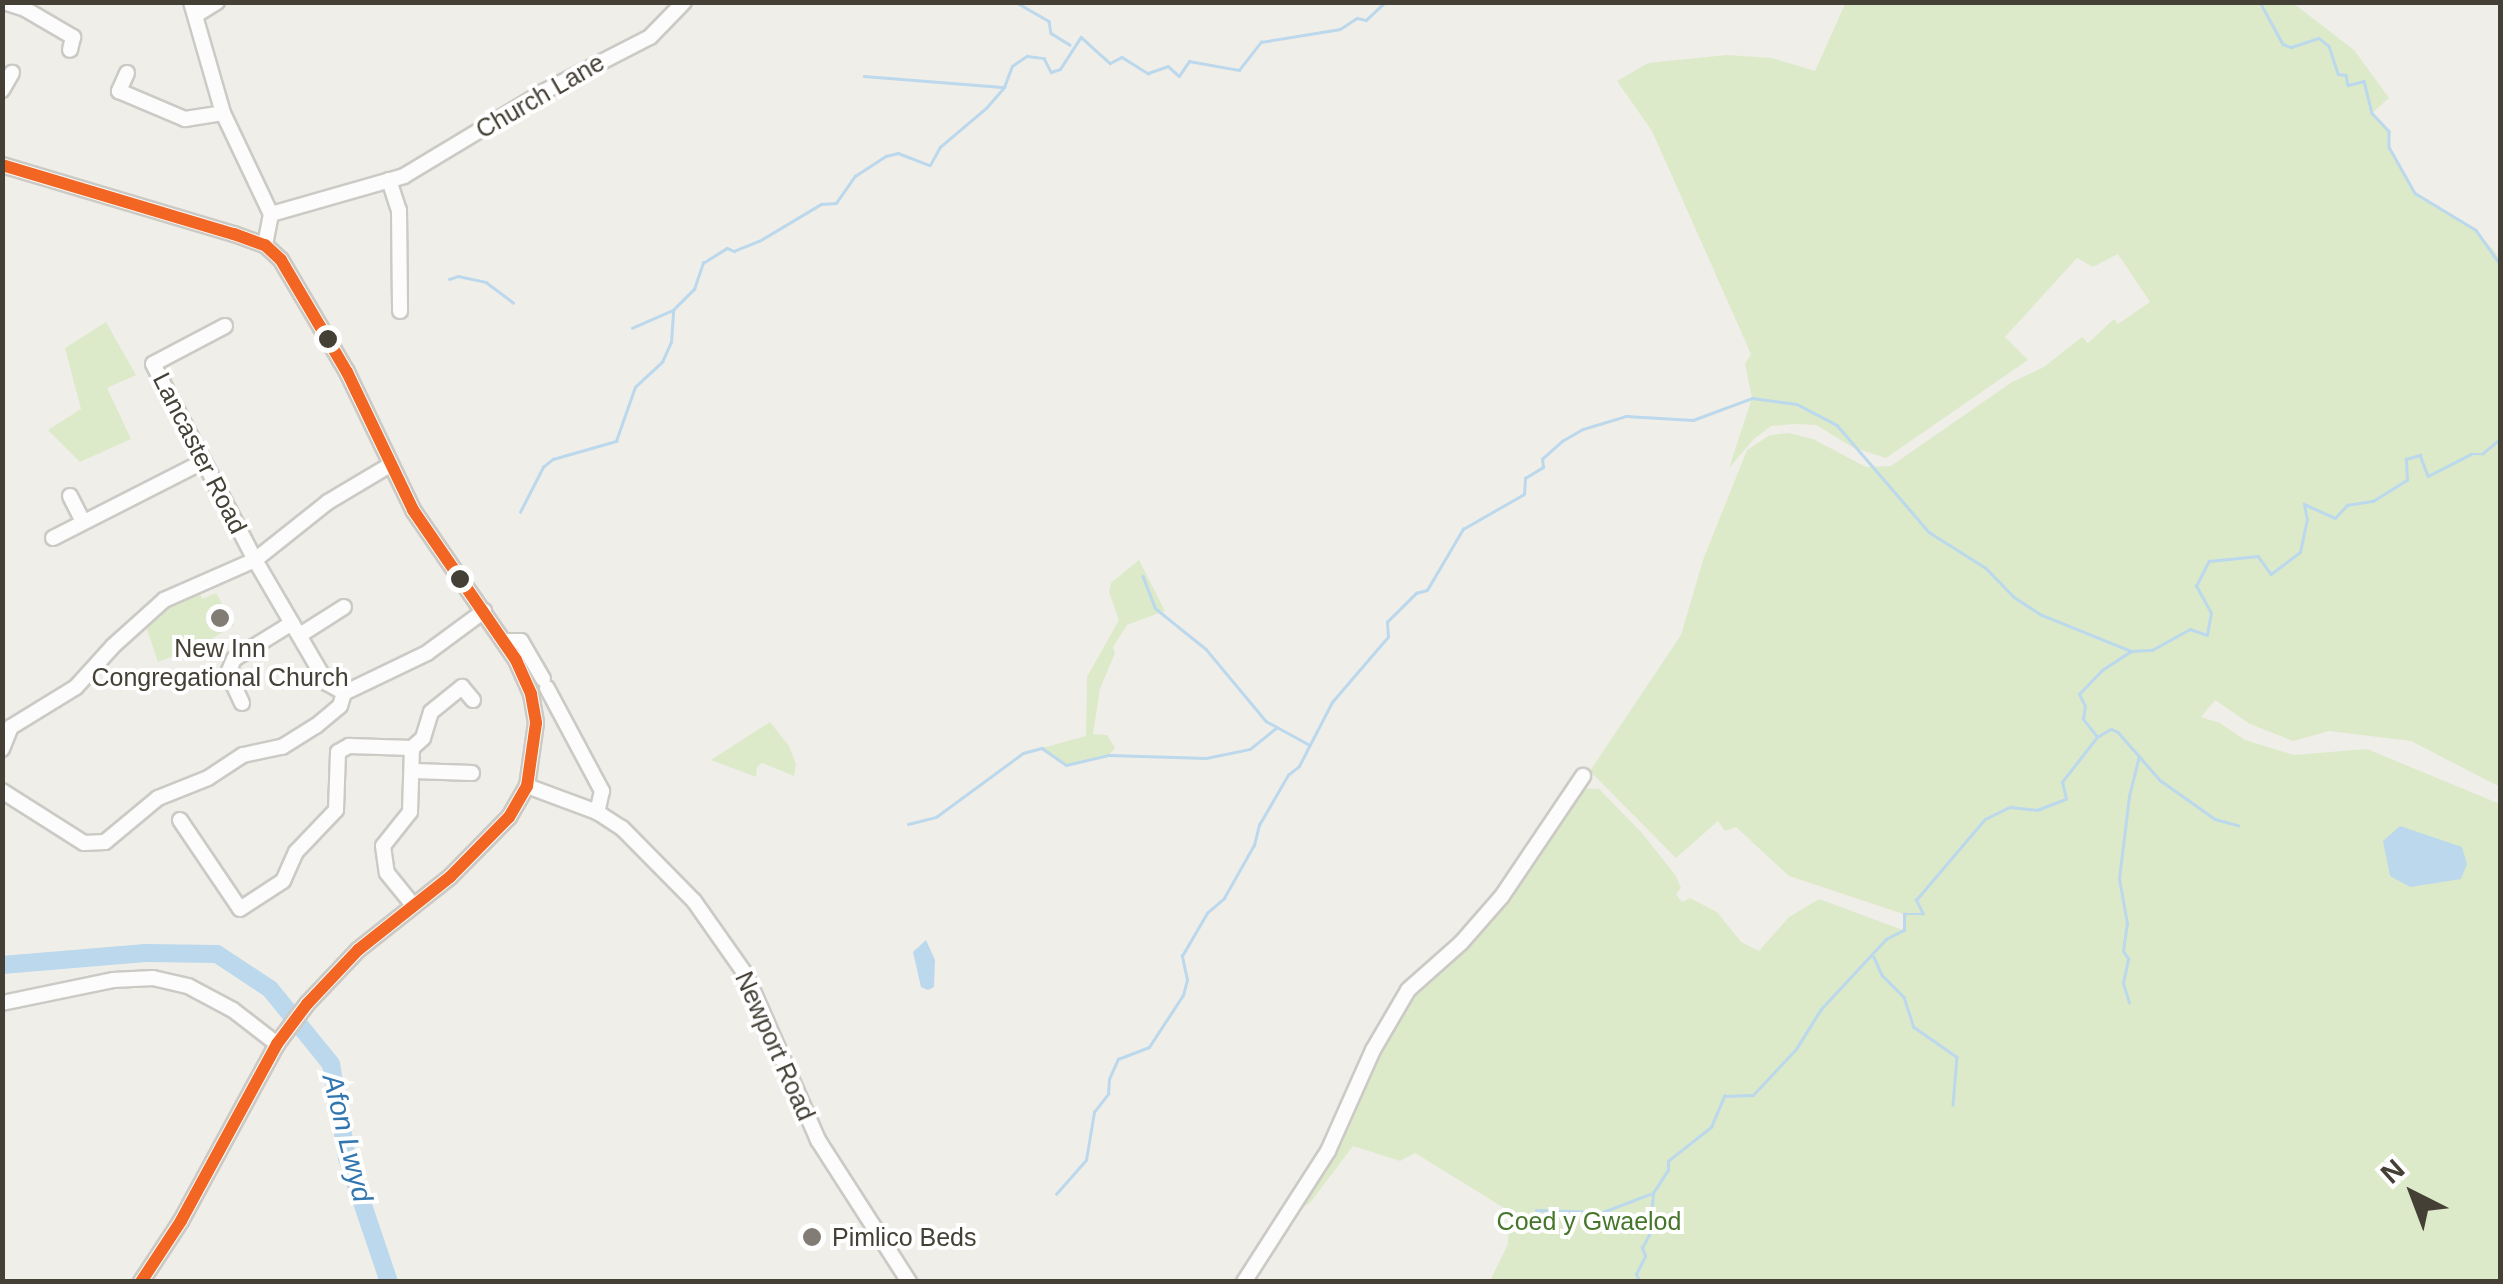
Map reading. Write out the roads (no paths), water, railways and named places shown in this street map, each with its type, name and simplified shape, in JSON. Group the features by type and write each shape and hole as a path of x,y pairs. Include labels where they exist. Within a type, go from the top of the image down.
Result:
{"street":[{"path":"4,2 73,37 70,50"},
{"path":"217,2 194,9 223,113 271,214 265,245"},
{"name":"Church Lane","path":"271,214 404,176 543,92 650,37 684,2"},
{"path":"126,72 120,91 185,119 223,113"},
{"path":"2,90 12,73"},
{"path":"2,165 265,245 281,260 347,372 413,510 504,640 531,694 536,723 527,786 509,817 480,851 358,950 307,1004 278,1044 147,1277"},
{"path":"389,180 399,210 400,312"},
{"name":"Lancaster Road","path":"225,326 153,364 254,560 327,683 344,693"},
{"path":"52,538 202,462"},
{"name":"Lancaster Road","path":"2,749 12,727 76,688 105,653 164,600 254,560 328,502 390,465"},
{"path":"70,496 83,521"},
{"path":"242,703 228,673 234,659 344,607"},
{"path":"2,791 84,843 104,842 158,798 208,778 244,755 282,747 340,706 344,693 428,653 484,610"},
{"path":"504,640 522,641 602,792 597,812"},
{"path":"180,820 240,909 283,881 296,852 336,810 338,752 349,746 412,748 423,738 431,712 462,687 472,700"},
{"path":"412,748 410,812 383,846 386,872 413,905"},
{"path":"414,770 472,772"},
{"path":"1244,1282 1328,1151 1373,1050 1408,990 1460,943 1502,896 1584,776"},
{"name":"Newport Road","path":"527,786 597,812 622,828 694,900 746,974 818,1140 909,1282"},
{"path":"2,1002 113,980 153,978 188,986 233,1010 278,1044"}],"water":[{"path":"2400,826 2462,847 2467,864 2461,879 2410,887 2390,876 2383,841"},
{"path":"926,940 935,960 934,987 928,990 921,987 913,952"}],"waterway":[{"path":"1016,2 1049,21 1051,33 1070,45"},
{"path":"632,328 673,310 694,289 703,263 727,248 734,251 759,241 821,204 836,203 855,176 886,156 898,153 930,165 940,147 986,108 1004,87 1012,66 1027,56 1044,58 1051,72 1060,69 1081,37 1110,63 1122,57 1148,73 1168,66 1179,76 1189,61 1239,70 1261,42 1340,29 1357,18 1366,20 1385,2"},
{"path":"2260,2 2283,44 2291,47 2319,38 2329,46 2338,74 2346,75 2348,85 2364,81 2372,113 2389,131 2389,147 2415,193 2476,230 2500,264"},
{"path":"864,76 1002,87"},
{"path":"449,279 458,276 486,282 513,302"},
{"path":"520,512 543,467 553,459 616,441 635,387 662,362 671,342 673,311"},
{"path":"1056,1194 1086,1160 1094,1112 1108,1094 1109,1079 1118,1059 1149,1047 1183,995 1187,980 1182,956 1207,913 1224,898 1254,845 1259,825 1288,775 1299,766 1332,702 1388,637 1387,622 1416,593 1427,590 1463,529 1524,494 1525,478 1543,467 1542,459 1583,429 1626,416 1693,420 1752,398 1797,404 1837,425 1929,532 1986,568 2014,597 2042,615 2131,651"},
{"path":"1640,1282 1636,1274 1650,1233 1653,1193 1668,1170 1668,1161 1711,1127 1724,1096 1753,1095 1796,1049 1821,1009 1886,939 1904,930 1904,914 1923,914 1916,900 1985,819 2010,807 2037,810 2066,799 2062,782 2097,737 2083,719 2085,706 2079,694 2102,670 2131,651 2152,650 2190,629 2207,635 2211,613 2196,586 2209,561 2258,556 2271,574 2300,552 2307,520 2304,504 2335,518 2347,505 2373,501 2407,480 2406,459 2420,455 2428,476 2471,454 2482,454 2500,439"},
{"path":"1143,576 1155,608 1206,649 1266,721 1308,744"},
{"path":"908,824 936,817 1023,753 1042,748 1066,765 1109,755 1206,758 1250,749 1276,728"},
{"path":"2097,737 2111,729 2118,732 2160,780 2215,819 2238,825"},
{"path":"2129,1003 2123,983 2128,959 2123,951 2127,923 2119,879 2129,796 2139,756"},
{"name":"Afon Lwyd","path":"2,965 146,953 217,954 270,989 331,1064 347,1158 389,1282"},
{"path":"1874,957 1882,975 1904,997 1914,1027 1957,1057 1953,1105"},
{"path":"1536,1210 1603,1212 1650,1194"}],"place":[{"name":"New Inn Congregational Church","path":"220,618"},
{"name":"Pimlico Beds","path":"812,1237"}],"park label":[{"name":"Coed y Gwaelod","path":"1589,1221"}]}
